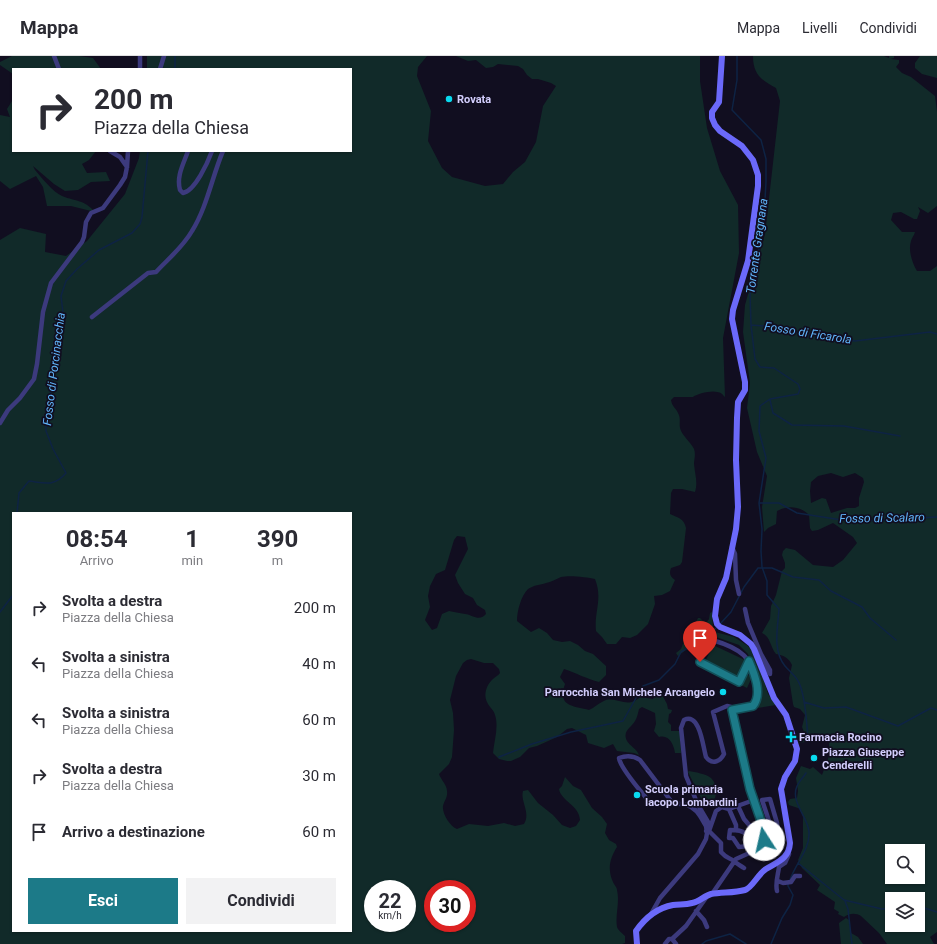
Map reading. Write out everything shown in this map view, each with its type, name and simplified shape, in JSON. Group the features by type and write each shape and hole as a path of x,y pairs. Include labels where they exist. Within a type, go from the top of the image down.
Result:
{"main road":[{"path":"637,944 636,931 650,915 672,905 695,903 710,895 746,890 752,885 761,872 781,861 790,846 781,789 785,777 795,761 797,749 786,715 774,698 754,649 740,635 718,626 715,616 717,599 726,578 736,529 738,507 736,460 738,402 745,390 745,382 732,319 733,310 748,261 758,186 758,175 753,160 742,146 720,131 712,118 712,112 719,102 722,56"}],"street":[{"path":"54,56 59,68"},
{"path":"140,56 140,68"},
{"path":"160,68 164,56"},
{"path":"112,152 120,157 127,167"},
{"path":"0,423 8,410 20,398 34,379 43,312 51,283 82,242 86,222 91,213 103,208 120,185 125,176 128,152"},
{"path":"188,152 180,170 180,190 183,193 189,190 202,174 212,152"},
{"path":"92,317 148,273 156,272 183,244 193,231 201,215 223,152"},
{"path":"732,547 735,554 736,580 739,594"},
{"path":"745,609 748,623 761,654 770,670 770,674 763,662 759,661"},
{"path":"732,710 753,706 757,700 756,681 749,661 745,655 712,640 709,642 700,662 739,682 749,661"},
{"path":"650,915 660,898 698,854 707,834 708,822 698,805 686,776 682,724 687,718 692,719 697,723 707,760 714,762 719,761 724,754 713,712 727,706 731,707 754,800 760,818 764,840 762,849"},
{"path":"647,799 622,766 619,760 620,758 629,756 636,757 650,772 668,798 675,803 695,808 707,830 721,843 721,852 726,859 735,861 737,865 744,868"},
{"path":"665,944 686,926 736,860 756,850 779,848 776,823 770,799 762,800 770,824 772,848"},
{"path":"707,830 716,811 722,807 729,809 754,800"},
{"path":"738,806 744,819 750,826 760,824"},
{"path":"729,809 736,825 736,830"},
{"path":"750,846 736,848 733,838 729,838 730,830 743,831 746,834 754,835 750,846 752,852"},
{"path":"777,891 776,886 780,882 779,866 785,863 789,855 790,846"},
{"path":"780,882 791,882 795,876 800,876"},
{"path":"696,912 704,920 707,927"},
{"path":"672,939 676,944"}],"green space":[{"path":"12,56 79,56 93,58 100,68 12,68 12,73 0,65 0,62"},
{"path":"147,56 427,56 418,67 417,76 431,111 428,141 442,168 452,177 485,186 503,184 513,172 525,162 536,142 543,106 556,86 538,79 532,79 523,69 518,66 498,64 493,67 486,68 476,60 468,61 456,56 700,56 700,81 707,128 720,171 738,205 739,253 723,338 725,397 720,392 712,392 693,397 674,397 671,400 679,415 681,431 693,446 695,453 695,492 682,489 673,489 671,493 670,514 682,520 686,528 682,562 680,565 671,568 670,575 675,580 670,591 662,595 654,596 655,604 648,624 637,635 630,638 622,637 616,644 607,644 596,631 598,593 595,579 578,576 564,576 528,589 521,600 517,621 531,632 539,628 547,633 553,640 562,642 570,641 578,645 585,651 593,654 606,666 606,675 599,682 564,669 560,677 565,684 563,697 568,704 572,706 589,710 606,700 631,702 640,697 653,699 659,689 668,709 672,710 669,714 668,722 671,725 671,731 680,731 681,753 675,753 672,744 666,737 659,737 654,731 656,724 655,713 642,707 639,709 636,720 626,732 627,741 639,755 617,751 613,744 604,748 588,743 586,735 572,728 567,729 557,737 529,748 520,757 511,761 499,759 493,753 496,720 494,712 485,696 486,689 489,684 500,673 499,669 493,663 484,663 471,659 463,663 456,676 450,700 453,713 454,730 452,757 449,764 439,774 447,789 447,795 443,806 444,813 449,823 457,829 469,824 488,826 504,823 515,826 524,824 526,820 526,811 522,795 523,791 528,790 538,803 553,815 562,825 570,828 576,826 580,820 579,815 563,797 559,789 562,786 565,777 573,786 581,790 592,808 607,824 605,833 609,840 616,844 617,847 611,859 610,873 617,888 618,895 617,927 625,936 625,943 0,944 0,240 20,228 46,234 45,252 66,256 87,241 125,194 140,152 352,152 352,68 147,68","holes":["457,536 465,537 468,549 455,575 465,594 473,598 477,605 485,610 486,614 481,618 478,618 449,611 442,614 437,628 432,630 425,620 430,607 428,596 430,586 436,574 445,570 454,540"]},
{"path":"753,56 884,56 889,58 889,56 894,56 894,58 890,59 899,60 896,67 902,73 911,77 935,96 937,112 937,206 928,213 918,207 920,211 917,219 914,219 901,212 893,213 891,220 902,232 915,232 911,240 910,252 917,271 930,271 937,266 937,932 930,937 934,944 887,944 879,933 861,916 853,914 844,917 838,914 839,912 834,909 835,902 817,890 820,885 802,868 798,860 803,848 803,817 801,810 789,805 788,802 790,799 797,798 798,791 796,778 801,766 810,769 813,767 822,775 829,756 829,739 798,743 796,735 804,732 802,727 805,715 800,709 794,707 793,704 789,678 792,665 786,657 776,654 767,637 762,633 770,619 771,606 776,595 782,571 785,568 782,555 786,548 795,550 813,565 833,567 843,560 857,543 853,537 833,523 818,530 812,531 810,528 809,515 794,507 777,511 776,524 764,532 762,507 767,476 757,452 747,408 750,383 743,332 745,305 765,234 780,101 776,88 762,79 754,67","holes":["831,473 843,477 855,473 863,478 864,482 859,498 859,506 831,513 826,499 822,498 811,503 811,482 818,476"]},
{"path":"920,56 937,56 937,78 922,74 915,68 915,63"},
{"path":"12,101 12,152 95,152 89,160 82,164 87,173 106,172 110,181 91,182 78,190 65,191 54,184 33,166 44,181 59,194 67,198 80,201 95,212 71,206 47,206 43,187 36,176 10,189 0,181 0,115 10,117 7,109"},
{"path":"712,612 713,628 715,632 734,637 748,646 752,651 762,674 768,694 776,705 751,709 759,705 759,687 748,654 739,645 716,637 710,637 695,643 678,656 676,653 681,649 684,641 692,638 698,618 707,622 710,613"},
{"path":"713,645 747,661 738,680 704,664"},
{"path":"746,674 752,677 747,688 741,685"},
{"path":"688,772 706,775 714,782 716,786 716,795 715,799 709,805 705,807 701,805 701,798"},
{"path":"846,918 849,920 851,933 858,937 863,944 841,944 839,923"}],"waterway":[{"name":"Fosso di Porcinacchia","path":"175,56 175,68"},
{"name":"Torrente Gragnana","path":"737,56 737,80 732,110 761,140 766,159 764,217 750,295 751,325 755,359 760,367 774,368 798,384 800,389 798,394 770,399 760,406 759,431 766,458 759,503 762,529 762,567 767,581 767,595 779,609 777,638 778,653 785,666 799,682 805,704 808,737"},
{"name":"Fosso di Porcinacchia","path":"17,512 19,493 29,481 49,483 57,480 66,473 53,449 46,431 46,418 63,313 61,296 66,281 77,269 99,250 132,233 140,224 142,217 148,152"},
{"name":"Fosso di Ficarola","path":"751,325 779,327 799,333 855,341 930,332 937,334"},
{"path":"770,400 773,413 792,425 844,426 900,436"},
{"name":"Fosso di Scalaro","path":"759,503 779,503 797,513 842,520 862,521 937,517"},
{"path":"720,624 731,612 744,587 758,568 772,568 793,577 819,580 831,591 862,607 870,618 896,640"},
{"name":"Fosso di Porcinacchia","path":"0,612 12,596"},
{"path":"499,757 532,744 571,732 623,721 643,686 659,680 675,664 681,652 709,635 717,627"},
{"path":"804,702 824,708 846,707 898,726 931,708 937,710"},
{"name":"Torrente Gragnana","path":"790,880 805,851 809,839 808,826 797,804 795,792 798,784 806,773"},
{"path":"798,863 844,900 885,909"},
{"name":"Torrente Gragnana","path":"771,944 782,918 790,905 793,895 788,884"},
{"path":"845,901 848,909 852,944"},
{"path":"925,908 937,912"},
{"name":"Torrente Gragnana","path":"702,944 706,941 730,934 746,944"}],"place":[{"name":"Rovata","path":"449,99"},
{"name":"Parrocchia San Michele Arcangelo","path":"723,692"},
{"name":"Farmacia Rocino","path":"791,737"},
{"name":"Piazza Giuseppe Cenderelli","path":"814,758"},
{"name":"Scuola primaria Iacopo Lombardini","path":"637,795"}],"route":[{"path":"700,662 739,682 749,661 753,670 756,681 757,697 755,704 753,706 732,710 750,789 760,818 764,840"}]}
